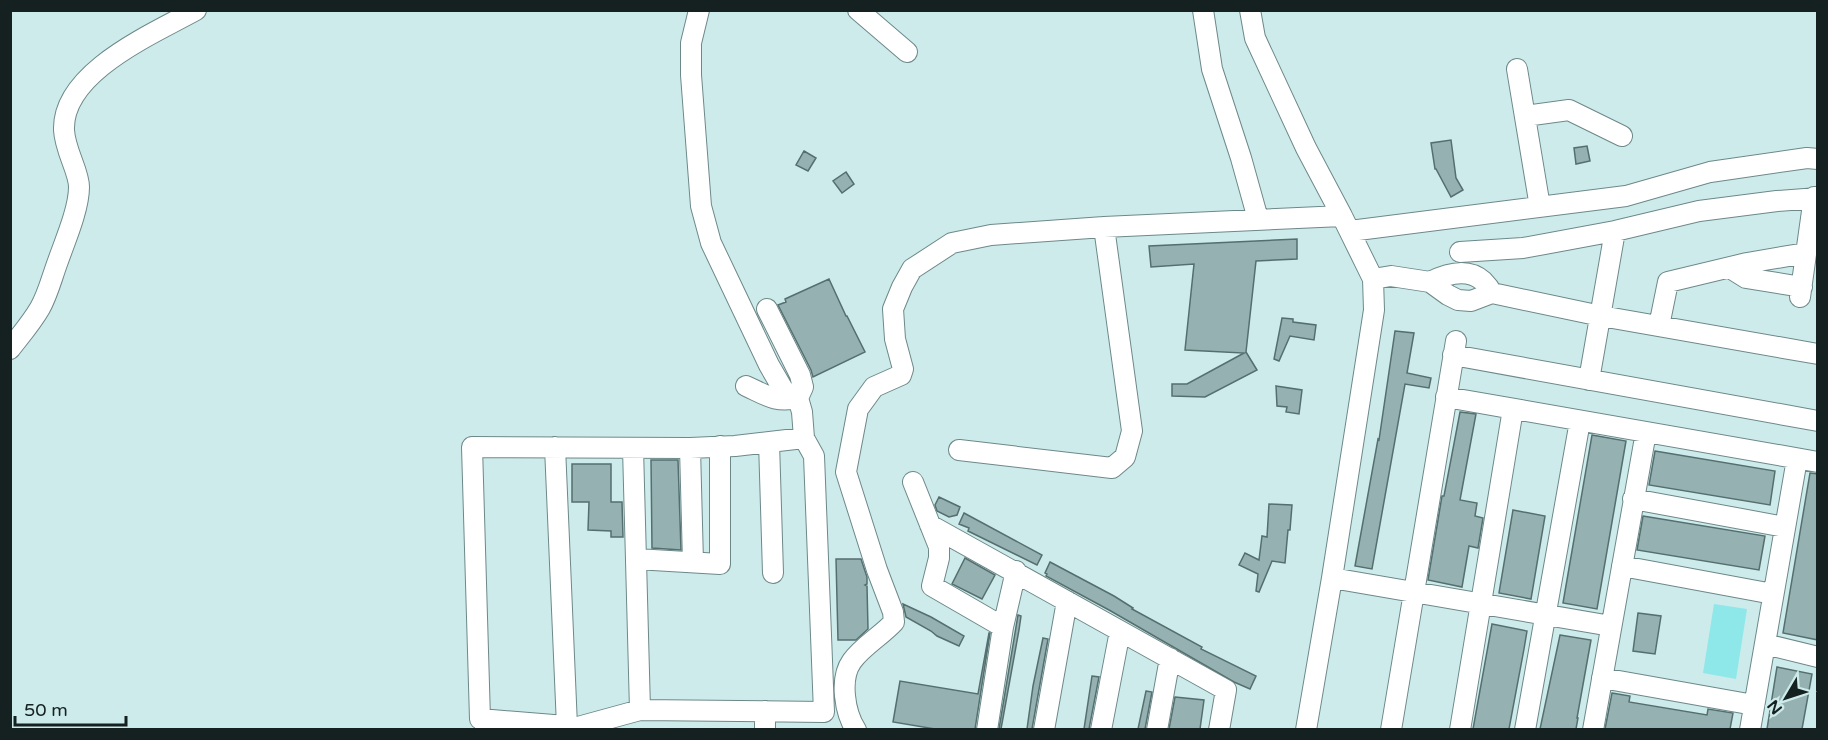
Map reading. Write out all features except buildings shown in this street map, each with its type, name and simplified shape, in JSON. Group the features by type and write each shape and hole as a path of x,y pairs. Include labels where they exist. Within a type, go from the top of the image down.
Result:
{"street":[{"path":"10,349 40,308 70,227 78,196 79,185 65,141 64,129 69,107 88,78 110,58 196,10"},
{"path":"699,10 691,43 691,75 701,206 711,243 779,385 784,391 798,398"},
{"path":"858,10 907,52"},
{"path":"1203,10 1212,69 1258,219"},
{"path":"1250,10 1255,38 1305,148 1373,279 1374,310 1306,729"},
{"path":"1517,69 1540,207"},
{"path":"1525,116 1569,110 1622,136"},
{"path":"856,729 850,721 845,693 847,671 852,661 894,622 893,612 877,570 846,472 858,409 874,387 901,375 903,369 895,339 893,309 912,268 952,243 991,235 1104,226 1258,219 1293,219 1346,224 1540,207 1626,196 1710,172 1807,158 1818,159"},
{"path":"1460,252 1523,248 1615,231 1699,211 1816,198 1801,292 1746,278 1730,268"},
{"path":"959,450 1112,468 1125,457 1131,431 1104,226"},
{"path":"1589,380 1615,231"},
{"path":"1659,326 1668,282 1747,263 1806,253"},
{"path":"1430,282 1445,275 1467,274 1482,280 1492,293"},
{"path":"1373,279 1391,276 1430,282 1458,300 1471,301 1492,293 1601,316 1818,354"},
{"path":"767,309 800,375 803,387 798,398 802,412 804,438 814,456 824,712 765,720 640,710 616,723 578,727 480,719 472,447 690,448 804,438"},
{"path":"1391,729 1455,348 1589,380 1818,421"},
{"path":"746,386 775,399 784,401 798,398"},
{"path":"1446,397 1818,462"},
{"path":"1460,729 1513,409"},
{"path":"1525,729 1580,421"},
{"path":"1593,729 1646,432"},
{"path":"769,442 773,573"},
{"path":"555,447 567,726"},
{"path":"633,447 640,710"},
{"path":"636,560 720,564 720,447"},
{"path":"690,448 693,562"},
{"path":"1750,729 1797,459"},
{"path":"913,482 939,547 939,558 932,586 1003,627"},
{"path":"1633,499 1785,527"},
{"path":"930,525 1226,690 1219,729"},
{"path":"1622,567 1773,594"},
{"path":"987,729 1003,627 1016,572"},
{"path":"1332,578 1611,626"},
{"path":"1044,729 1067,601"},
{"path":"1101,729 1120,631"},
{"path":"1765,644 1818,657"},
{"path":"1157,729 1170,658"},
{"path":"1602,678 1754,705"}],"shaded area":[{"path":"1714,604 1747,609 1736,679 1703,673"}]}
